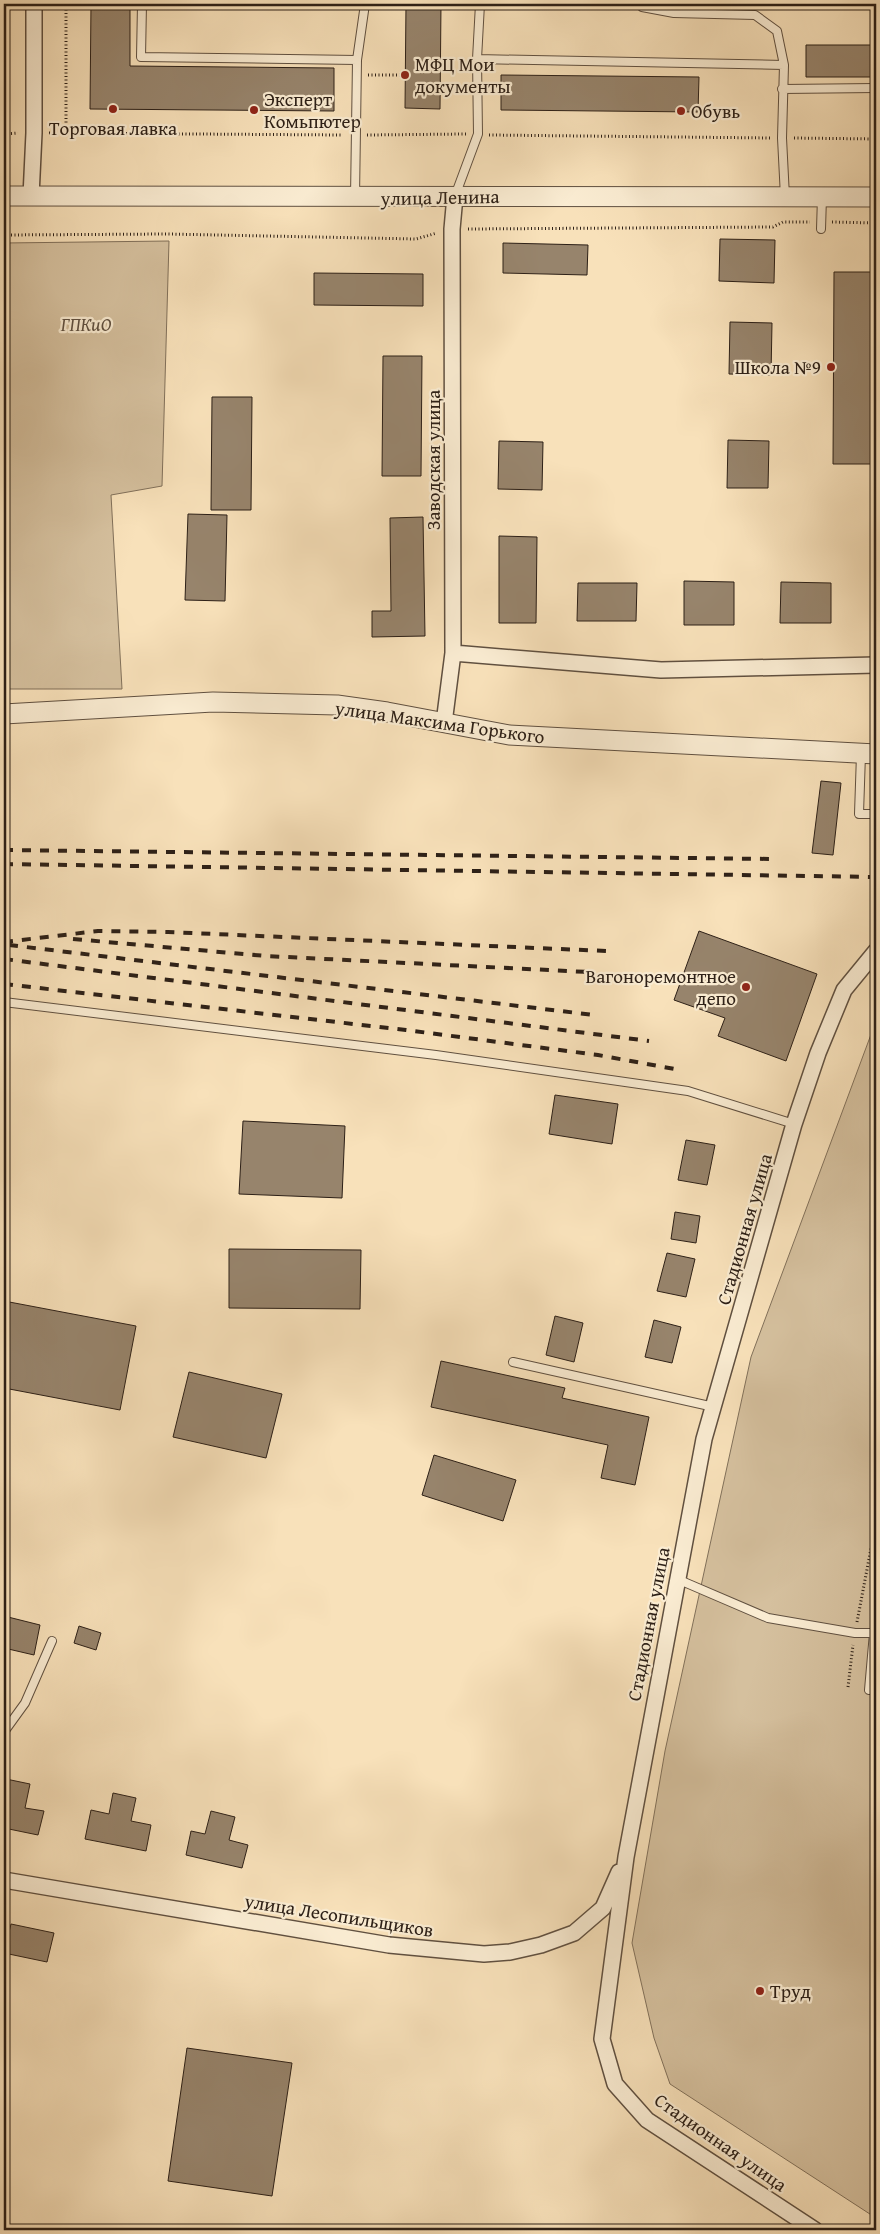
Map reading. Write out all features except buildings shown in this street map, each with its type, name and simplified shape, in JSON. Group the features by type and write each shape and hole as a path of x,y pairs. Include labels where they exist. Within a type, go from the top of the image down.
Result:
{"street":[{"path":"31,196 34,133 34,4"},
{"name":"улица Ленина","path":"4,196 355,198 455,196 876,197"},
{"name":"Заводская улица","path":"444,722 454,653 452,229 455,196"},
{"path":"454,653 661,670 876,666"},
{"name":"улица Максима Горького","path":"4,714 213,702 337,706 444,722 509,735 869,754"},
{"name":"Стадионная улица","path":"815,2230 647,2120 616,2084 602,2039 626,1857 676,1580 704,1439 794,1124 818,1053 844,990 876,951"},
{"name":"улица Лесопильщиков","path":"4,1880 389,1945 484,1954 510,1952 541,1945 574,1933 603,1908 626,1857"}],"lane":[{"path":"142,4 141,57 357,60"},
{"path":"355,198 356,75 365,4"},
{"path":"455,196 478,134 477,60 480,4"},
{"path":"639,4 642,7 674,13 755,14 777,31 784,65 782,138 785,197"},
{"path":"477,60 784,65"},
{"path":"782,89 876,88"},
{"path":"822,197 822,229"},
{"path":"869,754 859,814 876,814"},
{"path":"4,1002 436,1055 688,1091 794,1124"},
{"path":"513,1362 714,1407"},
{"path":"676,1580 768,1618 855,1633 875,1633 869,1690"},
{"path":"4,1732 25,1703 52,1641"}],"path":[{"path":"66,4 66,133"},
{"path":"356,75 405,75"},
{"path":"4,134 478,134 876,139"},
{"path":"848,1687 855,1633 876,1522"}],"green space":[{"name":"ГПКиО","path":"169,241 162,486 111,495 122,689 4,689 4,243"},
{"path":"876,1021 876,2218 670,2084 654,2038 632,1943 665,1751 751,1357"}],"railway":[{"path":"4,850 774,859"},
{"path":"4,864 876,877"},
{"path":"4,942 98,931 168,932 606,951"},
{"path":"73,939 266,956 588,972"},
{"path":"9,945 594,1015"},
{"path":"4,959 649,1041"},
{"path":"4,984 406,1030 598,1055 680,1070"}],"place":[{"name":"МФЦ Мои документы","path":"405,75"},
{"name":"Торговая лавка","path":"113,109"},
{"name":"Эксперт Комьпютер","path":"254,110"},
{"name":"Обувь","path":"681,111"},
{"name":"Школа №9","path":"831,367"},
{"name":"Вагоноремонтное депо","path":"746,987"},
{"name":"Труд","path":"760,1991"}]}
